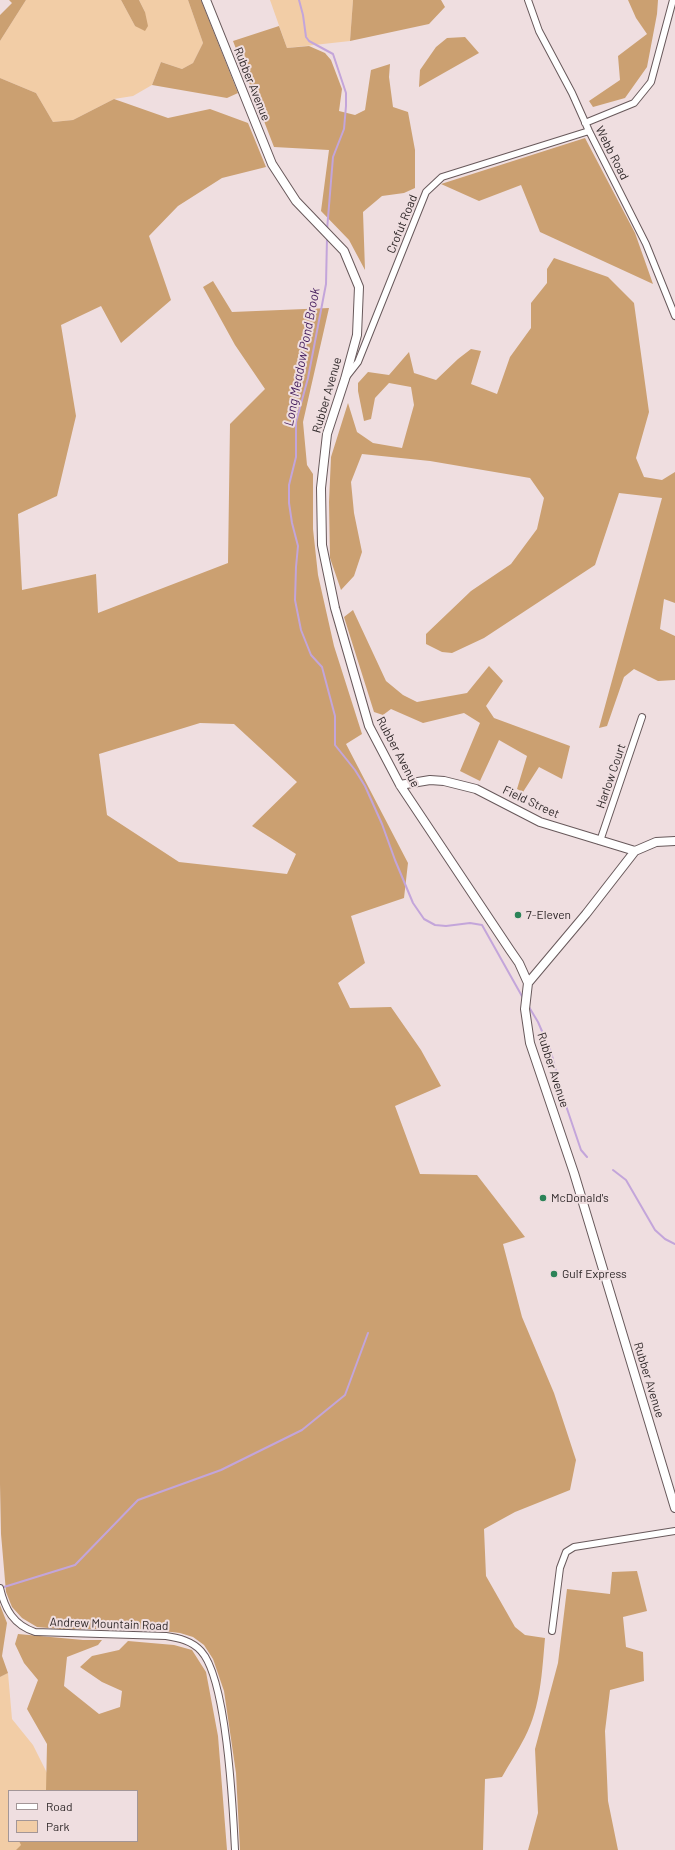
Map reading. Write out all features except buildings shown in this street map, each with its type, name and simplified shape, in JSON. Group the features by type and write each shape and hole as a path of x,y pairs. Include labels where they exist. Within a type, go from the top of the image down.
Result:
{"street":[{"name":"Rubber Avenue","path":"206,0 272,164 296,201 344,251 359,287 357,335 345,379 327,434 321,488 322,545 335,608 369,726 400,785 519,963 527,985 525,1009 530,1043 574,1173 675,1508"},
{"name":"Webb Road","path":"528,0 539,31 572,93 588,131 646,244 675,316"},
{"path":"585,123 634,103 651,82 673,0"},
{"name":"Crofut Road","path":"345,379 358,362 426,192 442,176 588,131"},
{"name":"Harlow Court","path":"600,841 642,717"},
{"name":"Field Street","path":"400,785 430,780 444,781 476,789 540,822 636,851"},
{"path":"527,985 636,851 656,842 675,841"},
{"path":"552,1631 560,1568 566,1552 574,1547 675,1531"},
{"name":"Andrew Mountain Road","path":"0,1588 7,1611 12,1618 26,1628 35,1632 166,1636 186,1640 201,1651 212,1668 220,1702 231,1787 235,1850"}],"green space":[{"path":"26,0 121,0 135,26 145,12 139,0 188,0 203,43 193,63 182,69 161,62 152,85 133,96 114,99 73,120 53,122 36,93 0,78 0,41"},
{"path":"270,0 353,0 350,41 287,48"},
{"path":"8,1673 12,1719 33,1745 56,1790 8,1790 8,1842 75,1842 77,1850 0,1850 0,1677"}],"shaded area":[{"path":"9,0 26,0 0,41 0,15 12,3"},
{"path":"121,0 139,0 145,12 148,26 145,31 135,26"},
{"path":"188,0 201,0 238,93 227,98 152,85 161,62 182,69 193,63 203,43"},
{"path":"353,0 441,0 445,7 429,24 350,41"},
{"path":"628,0 658,0 657,14 647,67 625,98 593,107 589,101 620,80 618,56 647,34 636,18"},
{"path":"279,26 287,48 309,46 325,53 331,60 342,89 339,111 355,115 365,110 371,70 390,64 389,77 393,107 408,112 415,150 415,188 404,193 382,196 363,212 365,270 349,240 321,211 329,150 274,147 233,41"},
{"path":"465,37 479,53 419,87 420,70 436,47 447,38"},
{"path":"0,78 36,93 53,122 73,120 114,99 168,118 210,109 248,123 266,167 222,178 178,206 149,236 171,300 121,343 101,306 61,325 76,416 57,496 18,514 22,590 96,574 98,613 228,563 230,424 265,389 235,345 203,287 213,281 232,312 329,308 303,422 307,465 313,474 313,529 318,575 334,646 362,734 346,744 408,863 404,898 351,916 365,963 338,983 350,1008 391,1007 421,1050 441,1086 395,1106 420,1174 477,1175 525,1237 503,1244 522,1317 554,1393 576,1460 570,1490 515,1512 484,1529 486,1576 515,1627 525,1635 545,1638 542,1676 538,1701 530,1725 502,1777 485,1779 483,1850 240,1850 236,1773 224,1691 213,1659 204,1645 193,1637 180,1633 146,1629 60,1629 37,1627 22,1618 12,1607 6,1592 1,1534","holes":["200,723 234,724 297,782 252,826 296,854 287,874 179,862 107,815 99,754"]},
{"path":"585,138 635,233 653,284 540,232 521,185 479,201 441,184"},
{"path":"554,258 608,277 634,303 649,412 636,458 644,477 662,480 675,472 675,603 664,599 660,629 675,636 675,680 658,681 634,669 624,677 607,726 599,728 662,498 619,493 595,565 484,638 452,653 442,652 426,644 426,634 471,591 511,564 537,529 544,498 530,478 430,461 362,454 351,482 354,513 362,552 354,576 341,590 330,558 329,502 331,457 348,403 357,432 373,443 402,448 414,405 411,387 389,383 375,398 371,419 364,421 358,391 358,383 368,372 389,375 409,352 414,373 436,380 471,349 481,351 471,384 497,394 510,357 531,328 531,303 547,283 547,269"},
{"path":"353,610 386,681 403,695 417,702 467,693 489,666 503,681 486,706 494,718 570,746 562,779 539,767 523,792 517,789 527,756 499,740 480,781 460,771 480,723 464,713 423,723 391,709 383,715 374,712 344,617"},
{"path":"637,1571 647,1611 623,1617 626,1647 643,1652 644,1681 610,1690 605,1731 608,1801 618,1850 528,1850 538,1813 535,1749 558,1663 567,1589 610,1594 612,1572"},
{"path":"0,1605 7,1623 2,1656 8,1673 0,1677"},
{"path":"18,1634 83,1640 102,1640 98,1645 67,1657 64,1686 99,1714 120,1707 122,1691 102,1682 80,1667 92,1656 119,1650 128,1641 174,1645 192,1650 206,1672 218,1736 227,1850 16,1850 21,1845 20,1842 138,1842 138,1790 46,1790 47,1744 27,1709 38,1680 24,1663 15,1644"}],"waterway":[{"name":"Long Meadow Pond Brook","path":"299,0 306,37 309,41 333,54 346,93 344,129 333,157 327,230"},
{"name":"Long Meadow Pond Brook","path":"327,238 326,284 308,378 296,422 296,457 289,485 289,503 298,546 295,600 301,630 311,655 322,667 335,716 335,745 355,770 365,786 382,824 413,903 424,919 435,925 446,926 470,923 482,925 523,998"},
{"name":"Long Meadow Pond Brook","path":"529,1007 538,1022 551,1052 561,1091 581,1150 587,1157"},
{"name":"Long Meadow Pond Brook","path":"613,1170 626,1180 655,1230 665,1239 675,1244"},
{"path":"4,1587 75,1565 138,1500 221,1470 302,1430 345,1395 368,1333"}],"place":[{"name":"7-Eleven","path":"518,915"},
{"name":"McDonald's","path":"543,1198"},
{"name":"Gulf Express","path":"554,1274"}]}
